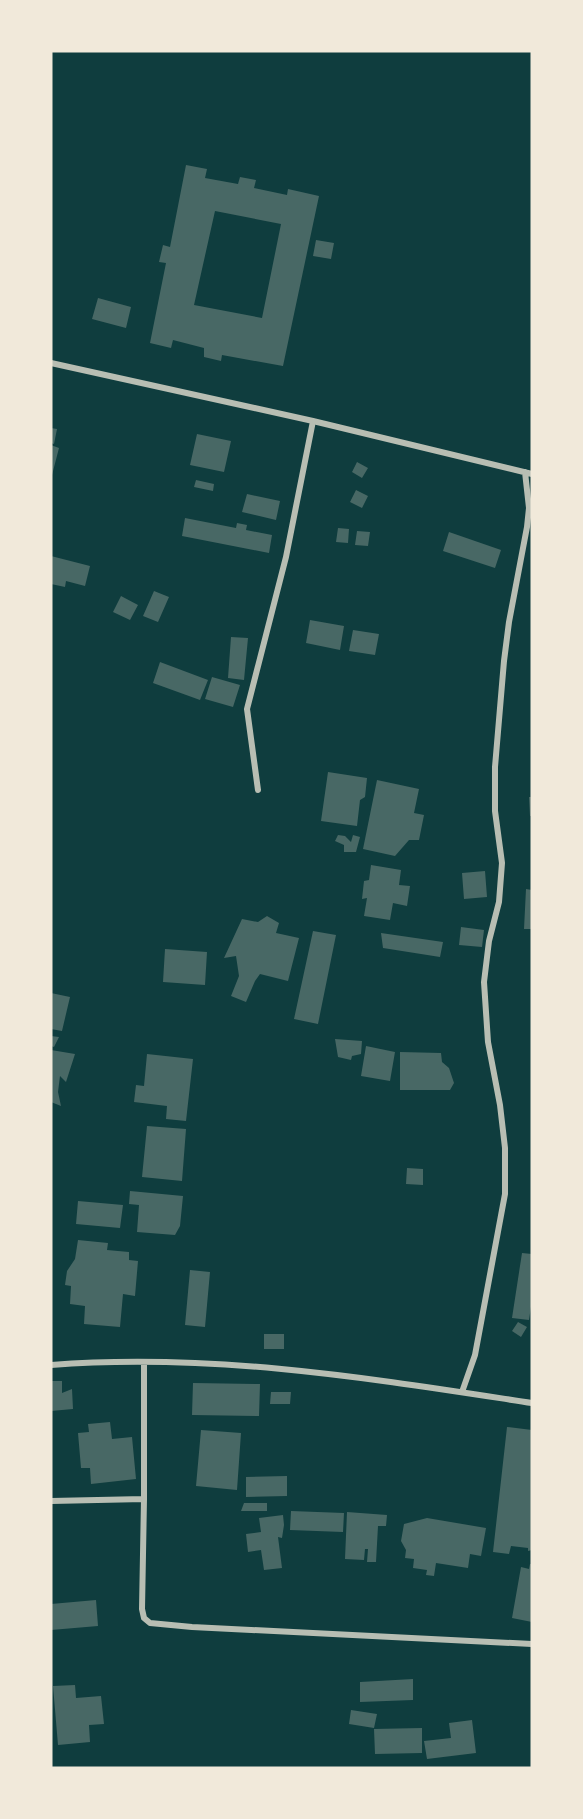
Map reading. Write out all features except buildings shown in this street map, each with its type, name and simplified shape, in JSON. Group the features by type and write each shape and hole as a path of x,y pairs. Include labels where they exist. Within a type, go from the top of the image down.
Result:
{"street":[{"path":"51,363 313,421 532,474"},
{"path":"258,790 247,709 286,556 313,421"},
{"path":"462,1392 475,1354 505,1194 505,1148 500,1105 488,1042 484,982 489,941 499,902 502,863 495,811 495,767 509,622 529,508 525,472"},
{"path":"144,1362 142,1609 144,1618 150,1623 532,1644"},
{"path":"51,1365 144,1362 230,1365 402,1383 532,1403"},
{"path":"51,1501 144,1499"}]}
